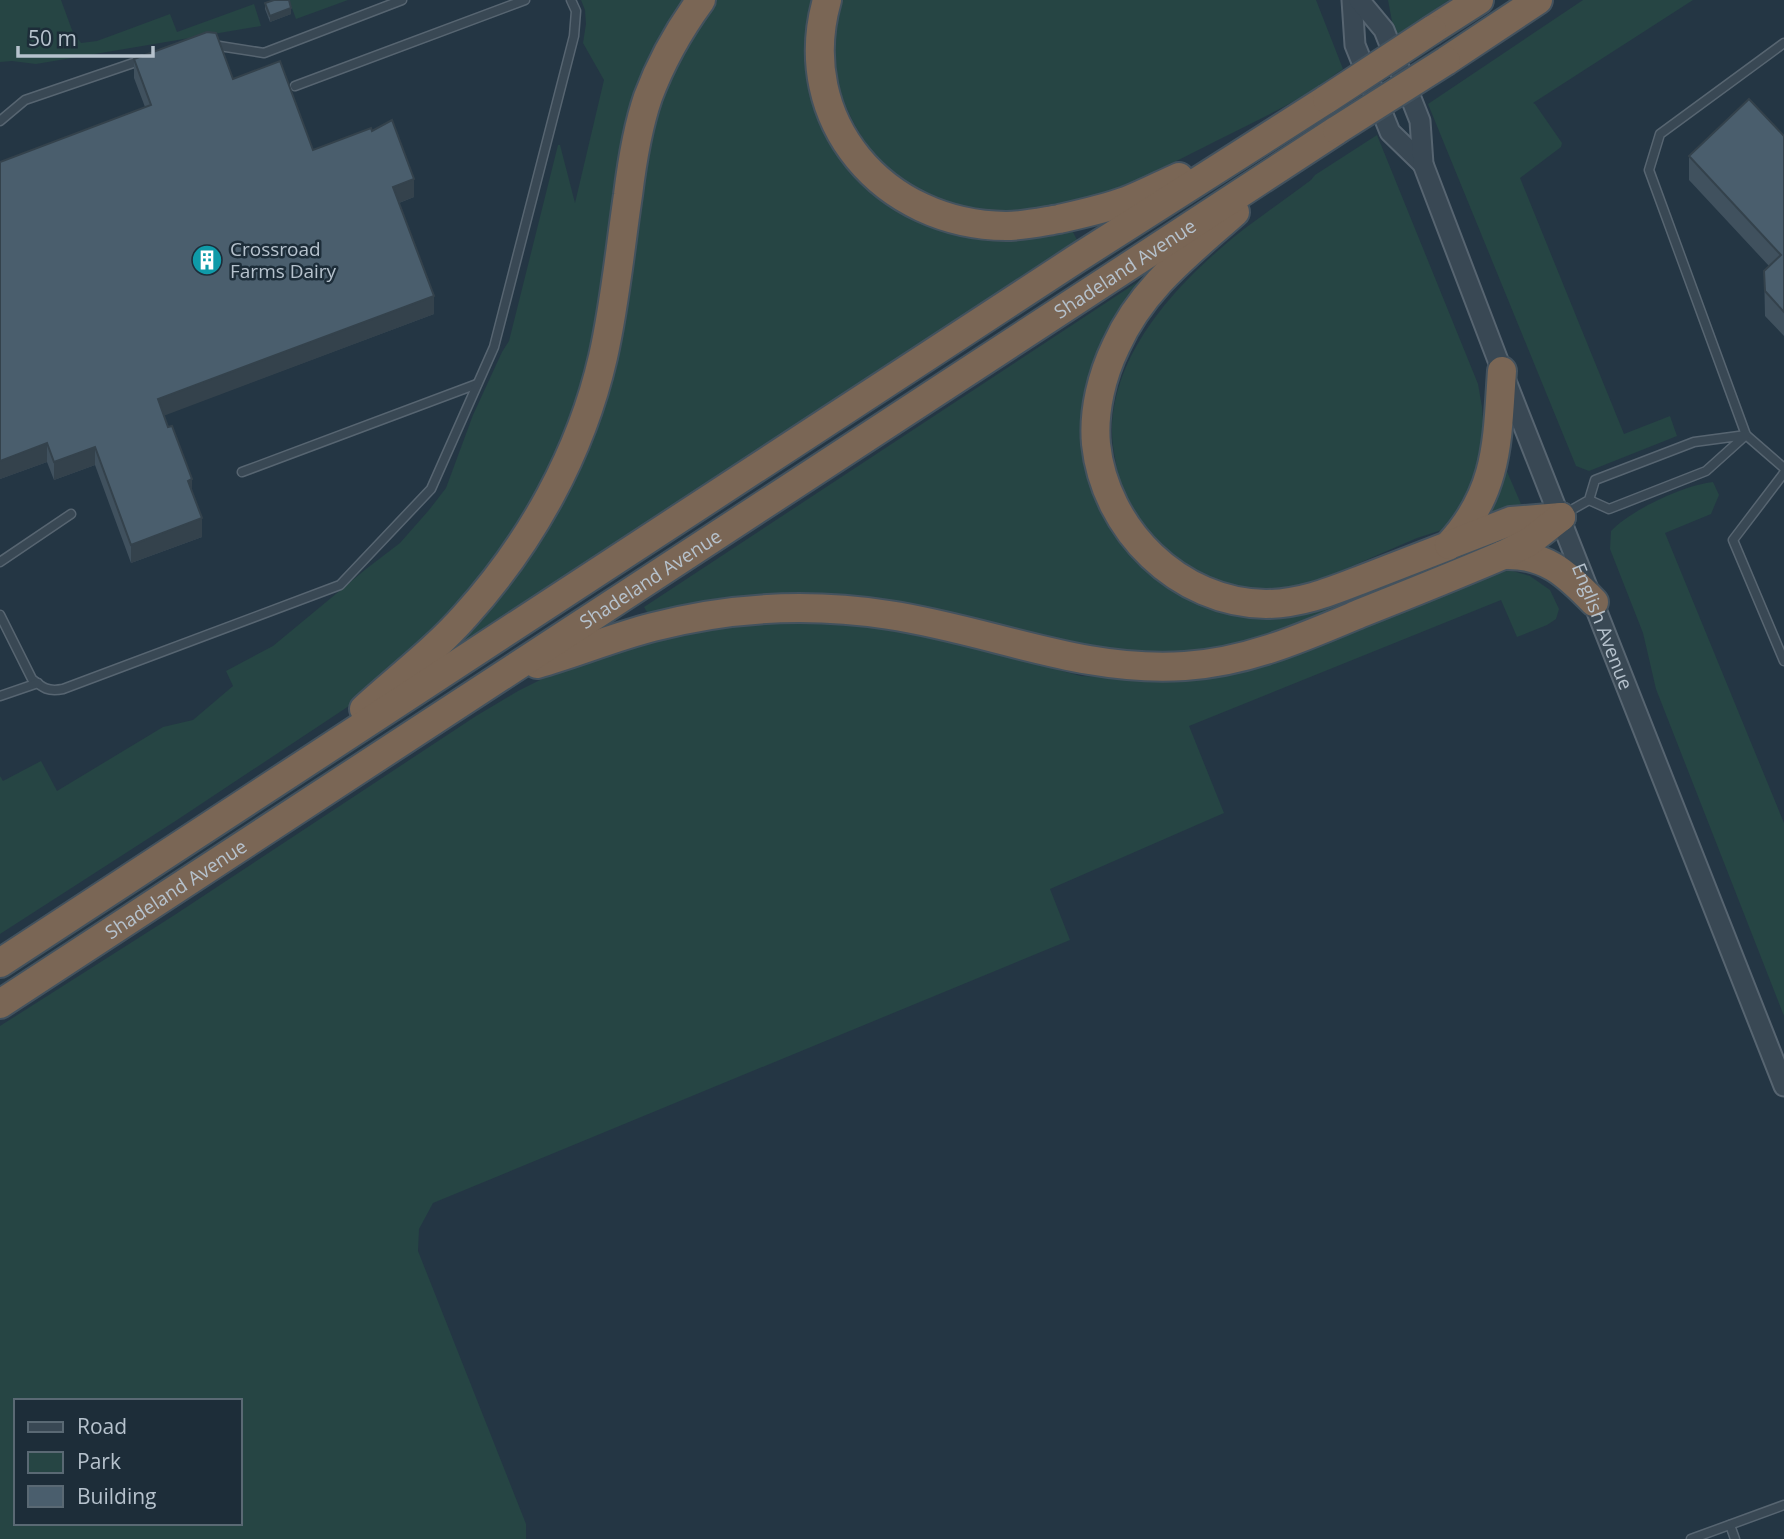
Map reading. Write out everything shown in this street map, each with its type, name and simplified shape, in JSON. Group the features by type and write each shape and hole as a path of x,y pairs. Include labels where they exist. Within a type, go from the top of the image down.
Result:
{"highway":[{"path":"291,773 434,648 464,618 496,580 546,504 581,428 603,356 632,160 641,120 668,51 701,0"},
{"path":"827,0 820,36 822,81 834,121 863,164 887,187 915,204 973,223 1007,226 1081,214 1126,200 1265,138 1479,0"},
{"path":"1538,0 1301,152 1159,281 1127,324 1110,361 1098,407 1096,444 1108,494 1122,520 1147,553 1172,574 1209,593 1250,603 1291,602 1315,597 1510,521 1561,517"},
{"name":"Shadeland Avenue","path":"0,963 1265,138"},
{"name":"Shadeland Avenue","path":"0,1004 1301,152"},
{"path":"1448,546 1474,513 1493,467 1502,371"},
{"path":"508,673 661,624 734,612 800,608 902,617 1107,664 1139,667 1189,666 1237,658 1278,647 1503,555 1529,542 1561,517"},
{"path":"1503,555 1520,555 1559,569 1594,602"}],"street":[{"name":"English Avenue","path":"1352,0 1355,45 1390,132 1423,163"},
{"name":"English Avenue","path":"1359,0 1384,30 1415,108 1420,121 1423,163 1502,371 1784,1086"}],"lane":[{"path":"204,43 264,53 402,0"},
{"path":"295,86 525,0"},
{"path":"0,615 32,679 52,691 63,689 340,585 430,489 494,347 574,36 576,11 571,0"},
{"path":"1784,43 1660,134 1649,170 1746,435 1784,471 1733,540 1784,661"},
{"path":"0,121 25,100 155,56"},
{"path":"242,472 477,384"},
{"path":"1589,500 1609,509 1706,471 1746,435"},
{"path":"1561,517 1589,500 1595,480 1694,442 1746,435"},
{"path":"0,562 71,514"},
{"path":"0,696 37,683"},
{"path":"1691,1539 1784,1505"},
{"path":"1730,1525 1735,1539"}],"green space":[{"path":"0,0 61,0 72,30 81,43 97,41 170,14 177,32 254,4 261,26 36,64 0,62"},
{"path":"289,0 348,0 296,19"},
{"path":"581,0 688,0 571,426 526,518 458,609 361,698 0,934 0,776 3,781 41,761 57,791 163,727 193,720 233,686 226,671 273,646 400,543 446,488 473,415 509,341 558,145 575,203 604,80 583,43 586,24"},
{"path":"711,0 816,0 859,176 893,206 938,226 1071,228 1077,240 518,607 461,651 453,640 546,523 659,85"},
{"path":"838,0 1316,0 1343,69 1268,115 1108,191 1070,204 1032,211 994,212 956,206 919,190 893,173 871,150 854,124 837,79 832,47"},
{"path":"1388,0 1449,0 1395,37"},
{"path":"1583,0 1693,0 1533,103 1562,143 1561,147 1520,178 1624,434 1670,416 1677,436 1589,471 1576,466 1428,104"},
{"path":"1377,135 1478,384 1485,446 1481,474 1455,520 1442,530 1300,586 1276,591 1230,588 1176,562 1137,522 1111,471 1117,469 1112,432 1122,378 1133,353 1163,307 1201,266 1231,239 1315,175"},
{"path":"1142,279 1146,286 1085,418 1171,586 1341,599 1344,604 1254,645 1143,659 948,621 650,617 644,607"},
{"path":"1502,460 1521,504 1481,519"},
{"path":"1713,482 1719,495 1711,514 1665,533 1784,823 1784,1016 1656,689 1643,633 1610,549 1611,531 1631,515 1673,493"},
{"path":"1509,570 1530,576 1550,590 1559,609 1556,619 1547,625 1517,637 1501,600 1189,726 1224,813 1050,889 1070,940 433,1203 419,1229 418,1251 526,1524 526,1539 0,1539 0,1026 173,916 476,716 556,672 610,652 710,626 807,620 858,625 955,642 1081,676 1147,679"}],"building":[{"path":"289,0 291,8 270,16 265,3"},
{"name":"Crossroad Farms Dairy","path":"207,32 216,33 233,79 280,61 313,150 371,128 372,131 392,120 414,179 393,187 434,296 158,399 168,427 172,426 192,479 188,481 202,518 131,545 95,447 54,462 47,443 0,461 0,162 151,105 134,59"},
{"path":"1749,99 1784,136 1784,312 1765,291 1764,271 1781,255 1689,156"}],"place":[{"name":"Crossroad Farms Dairy","path":"207,260"}]}
